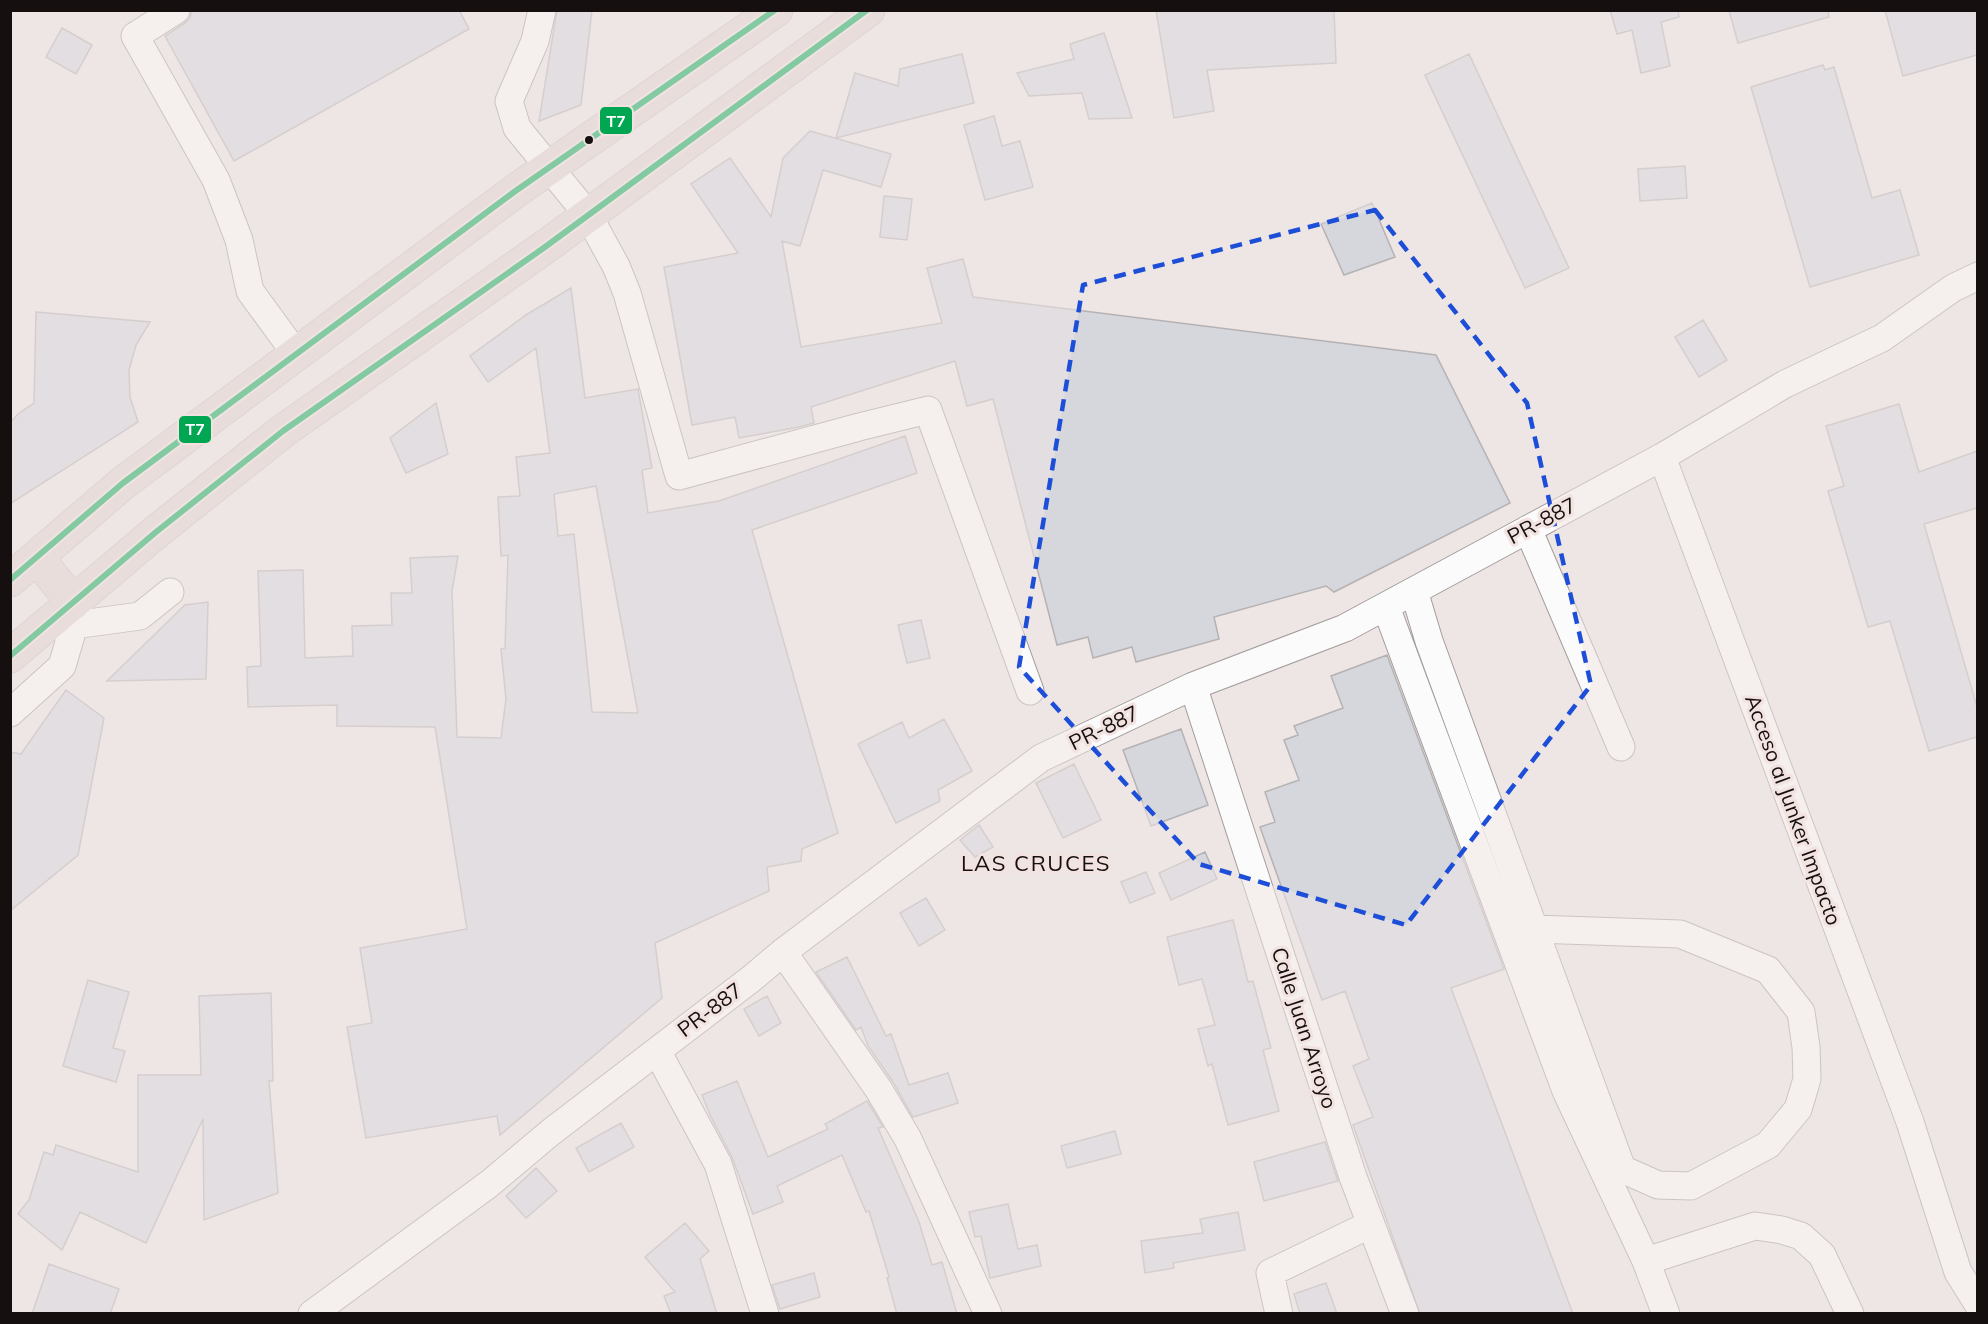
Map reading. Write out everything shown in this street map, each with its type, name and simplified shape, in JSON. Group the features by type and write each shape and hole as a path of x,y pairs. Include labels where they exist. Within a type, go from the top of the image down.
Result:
{"highway":[{"path":"10,580 123,483 296,354 548,168 776,10"},
{"path":"10,656 74,614 165,525 284,431 588,215 868,10"},
{"path":"37,557 74,614"}],"street":[{"path":"176,10 135,36 216,180 239,240 250,291 296,354"},
{"path":"542,10 535,41 509,102 517,128 588,215 616,266 627,293 679,476 859,426 928,410 1030,691"},
{"name":"PR-887","path":"312,1314 489,1184 551,1132 783,952 1041,758 1193,686 1345,628 1662,457 1785,384 1882,338 1953,288 1977,276"},
{"name":"Acceso al Junker Impacto","path":"1662,457 1924,1163 1958,1272 1977,1304"},
{"path":"1528,529 1621,747"},
{"path":"1414,591 1430,641 1534,929 1622,1169 1658,1185 1691,1185 1768,1145 1798,1109 1808,1079 1801,1012 1768,970 1680,934 1534,929"},
{"path":"10,713 62,666 74,614 140,615 170,592"},
{"path":"1386,606 1566,1091 1646,1261 1666,1314"},
{"name":"Calle Juan Arroyo","path":"1193,686 1369,1225 1405,1314"},
{"path":"783,952 879,1090 908,1139 988,1314"},
{"path":"657,1051 718,1164 765,1314"},
{"path":"1279,1314 1270,1273 1369,1225"},
{"path":"1646,1261 1755,1226 1782,1230 1801,1236 1822,1254 1850,1314"}],"highlighted area":[{"path":"1375,210 1527,403 1591,685 1406,925 1199,864 1019,667 1083,285"}],"building":[{"path":"192,10 459,10 469,29 234,161 165,36 185,23 190,18"},
{"path":"557,10 592,10 581,105 539,121"},
{"path":"1156,10 1334,10 1336,63 1207,70 1214,111 1174,118"},
{"path":"1610,10 1678,10 1679,17 1661,22 1670,66 1641,73 1632,30 1617,34"},
{"path":"1729,10 1828,10 1829,17 1738,43"},
{"path":"1885,10 1977,10 1977,55 1903,76"},
{"path":"62,28 92,45 76,74 46,57"},
{"path":"1104,33 1132,118 1089,119 1082,93 1029,96 1017,73 1074,59 1070,44"},
{"path":"962,54 974,103 836,138 855,73 898,86 900,69"},
{"path":"1469,54 1569,268 1525,288 1425,75"},
{"path":"1823,65 1825,70 1834,67 1872,198 1900,190 1919,255 1810,287 1751,87"},
{"path":"994,116 1002,146 1020,141 1033,187 985,200 964,125"},
{"path":"810,131 891,154 881,187 823,170 800,246 782,241 801,347 942,323 927,268 963,259 973,297 1436,355 1510,503 1334,592 1326,586 1214,617 1219,639 1136,662 1132,647 1093,658 1088,637 1057,645 993,399 967,406 955,361 811,407 814,423 799,427 739,438 735,417 692,425 664,267 738,253 691,184 730,158 771,217 783,158"},
{"path":"1685,166 1687,198 1640,201 1638,169"},
{"path":"884,196 912,199 907,240 880,237"},
{"path":"1372,203 1395,257 1344,275 1321,224"},
{"path":"571,288 585,398 638,389 652,468 642,470 648,513 719,501 905,436 917,473 752,530 838,833 802,849 801,861 767,867 769,891 655,943 662,998 500,1135 497,1116 366,1138 347,1027 372,1023 360,948 467,929 435,727 337,726 337,705 248,707 247,667 261,666 258,571 303,570 305,658 353,656 352,626 392,625 391,593 412,593 410,558 458,556 452,591 457,737 501,738 506,699 501,649 505,648 508,555 501,556 498,497 520,496 516,457 550,453 536,348 488,382 470,356 526,315","holes":["596,486 638,713 592,712 574,534 558,536 554,494"]},
{"path":"36,312 150,322 136,345 129,370 130,397 138,422 10,504 10,423 34,403"},
{"path":"1703,320 1727,360 1699,377 1675,337"},
{"path":"436,403 448,454 406,473 390,438"},
{"path":"1899,404 1919,472 1977,451 1977,508 1924,524 1977,707 1977,737 1929,751 1890,621 1868,627 1828,491 1844,486 1826,426"},
{"path":"208,602 206,679 107,681 185,605"},
{"path":"921,620 930,658 907,663 898,625"},
{"path":"1387,655 1504,969 1451,988 1573,1314 1420,1314 1353,1125 1373,1117 1353,1066 1369,1059 1345,991 1322,1000 1260,827 1275,822 1265,792 1299,780 1284,740 1298,735 1294,726 1343,708 1331,676"},
{"path":"66,690 104,718 78,855 10,911 10,752 21,754"},
{"path":"944,719 972,771 938,790 940,801 896,823 858,744 902,722 909,738"},
{"path":"1181,729 1208,805 1151,826 1123,750"},
{"path":"1074,764 1101,820 1063,838 1036,783"},
{"path":"979,825 993,847 975,857 960,840"},
{"path":"1205,852 1217,879 1171,900 1159,873"},
{"path":"1146,872 1155,893 1130,903 1121,882"},
{"path":"926,898 945,930 919,946 900,913"},
{"path":"1233,920 1248,982 1253,981 1271,1048 1263,1050 1279,1111 1228,1125 1212,1064 1208,1066 1198,1029 1215,1025 1202,979 1179,985 1167,937"},
{"path":"847,957 886,1036 891,1034 909,1085 948,1073 958,1103 913,1117 893,1082 868,1046 861,1027 856,1030 816,972"},
{"path":"88,980 129,992 113,1048 125,1051 116,1082 63,1066"},
{"path":"271,993 273,1081 269,1081 278,1193 204,1220 203,1119 146,1243 80,1212 62,1250 18,1214 29,1200 44,1152 53,1155 56,1145 138,1172 138,1075 201,1075 199,996"},
{"path":"767,996 781,1023 759,1036 744,1009"},
{"path":"737,1081 768,1157 828,1129 825,1124 867,1101 883,1127 878,1128 919,1222 932,1265 942,1262 957,1314 897,1314 887,1278 889,1277 869,1211 866,1212 842,1155 777,1186 783,1202 753,1214 732,1157 702,1095"},
{"path":"621,1123 634,1147 589,1172 576,1148"},
{"path":"1115,1131 1121,1154 1067,1168 1061,1146"},
{"path":"1325,1142 1338,1181 1264,1201 1254,1162"},
{"path":"536,1168 557,1191 526,1218 506,1196"},
{"path":"1008,1204 1018,1249 1037,1245 1041,1266 990,1278 981,1236 975,1237 969,1212"},
{"path":"1238,1212 1245,1250 1173,1263 1174,1268 1145,1273 1141,1241 1203,1233 1200,1219"},
{"path":"685,1223 709,1251 700,1259 717,1314 671,1314 664,1296 675,1292 645,1257"},
{"path":"49,1264 119,1289 110,1314 32,1314"},
{"path":"814,1273 820,1297 780,1309 772,1285"},
{"path":"1326,1283 1337,1314 1300,1314 1294,1294"}],"transit line":[{"name":"T7","path":"10,580 123,483 514,192 775,10"},
{"name":"T7","path":"10,656 156,532 283,431 545,247 867,10"}],"district":[{"name":"LAS CRUCES","path":"1036,863"}]}
